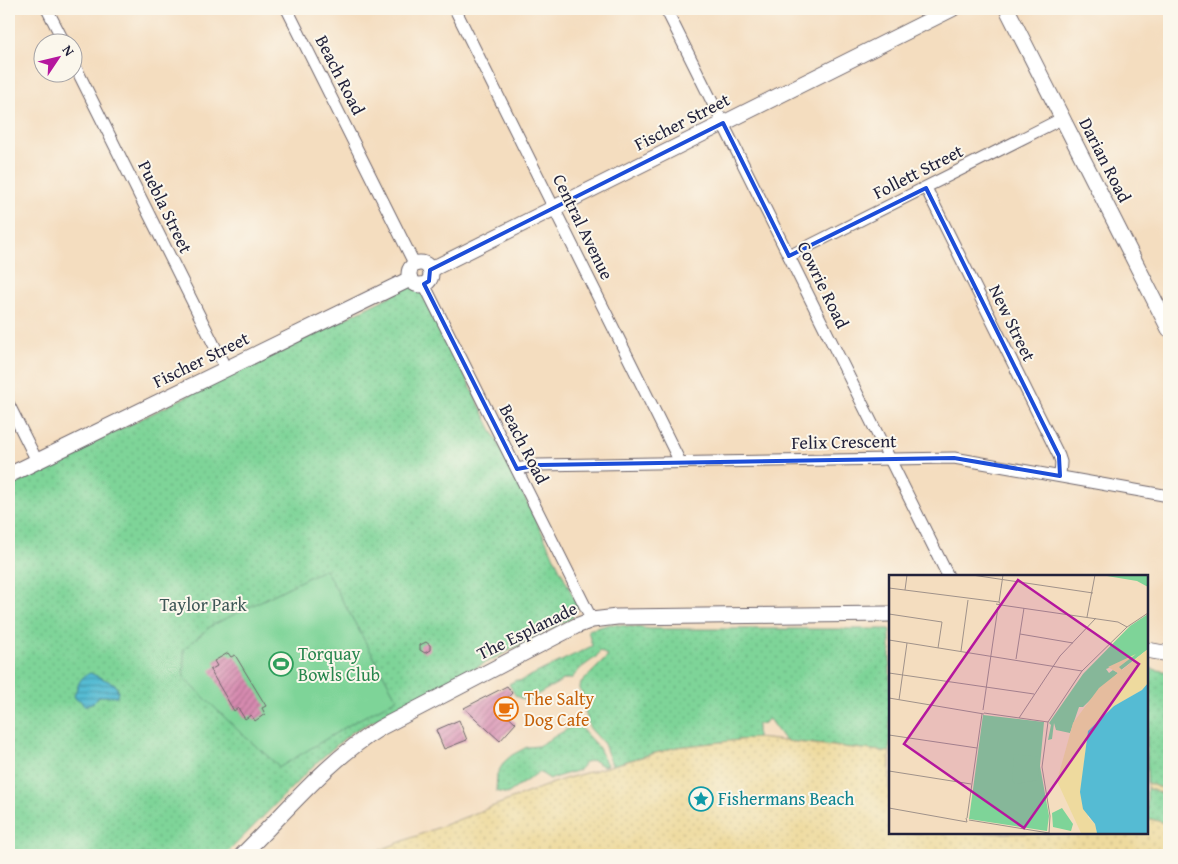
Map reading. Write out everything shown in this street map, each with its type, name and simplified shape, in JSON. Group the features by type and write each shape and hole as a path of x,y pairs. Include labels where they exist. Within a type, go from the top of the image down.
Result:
{"street":[{"path":"47,9 59,32"},
{"name":"Beach Road","path":"287,9 412,272"},
{"name":"Central Avenue","path":"454,9 680,462"},
{"name":"Cowrie Road","path":"666,9 948,575"},
{"name":"Fischer Street","path":"427,277 554,208 952,9"},
{"name":"Darian Road","path":"1007,9 1169,329"},
{"name":"Puebla Street","path":"82,80 226,369"},
{"name":"Follett Street","path":"789,256 1063,118"},
{"name":"New Street","path":"926,188 1059,456 1061,462 1060,476"},
{"path":"412,272 416,285 427,277"},
{"name":"Fischer Street","path":"9,475 226,369 412,272"},
{"name":"Beach Road","path":"427,277 517,469 592,620"},
{"path":"9,405 37,461"},
{"name":"Felix Crescent","path":"517,469 539,465 954,458 1169,496"},
{"name":"The Esplanade","path":"242,855 336,761 366,737 576,626 592,620 617,617 889,614"},
{"path":"1148,650 1169,654"}],"highlighted area":[{"path":"723,123 789,256 926,188 1059,456 1060,476 954,458 539,465 517,469 424,284 429,281 430,270"}],"green space":[{"name":"Taylor Park","path":"411,286 424,292 578,606 572,618 352,732 317,762 225,855 9,855 9,484"},
{"name":"Torquay Bowls Club","path":"325,569 397,699 354,722 280,767 240,732 184,678 184,649 211,626"},
{"path":"611,624 650,629 889,629 889,752 785,741 769,719 757,725 757,738 677,747 612,765 604,744 589,727 580,688 581,683 608,656 600,651 596,657 581,668 571,679 565,679 526,701 515,695 509,684 516,680 520,681 592,646 588,630"},
{"path":"1148,668 1169,672 1169,791 1148,783"},
{"path":"578,723 599,748 607,765 603,766 593,760 586,762 579,770 550,779 539,772 507,794 496,791 497,774 504,762 512,755 527,747 538,746"},
{"path":"1148,788 1169,796 1169,824 1148,818"}],"sand":[{"name":"Fishermans Beach","path":"757,738 889,752 889,834 1148,834 1148,818 1169,824 1169,855 736,855 684,849 669,855 367,855 561,780 677,747"},
{"path":"1148,783 1169,791 1169,796 1148,788"}],"water":[{"path":"90,673 115,684 118,691 117,696 100,696 94,702 84,706 74,696 81,679"},
{"path":"684,849 736,855 669,855"}],"building":[{"path":"426,642 430,645 430,650 425,653 420,650 420,645"},
{"path":"228,653 231,657 235,655 266,706 262,708 265,714 255,721 251,715 245,719 238,708 234,711 210,670 217,666 214,661"},
{"path":"507,686 512,693 499,707 516,723 500,741 464,708"},
{"path":"459,720 467,740 444,749 436,730"}],"place":[{"name":"Torquay Bowls Club","path":"281,664"},
{"name":"The Salty Dog Cafe","path":"506,709"},
{"name":"Fishermans Beach","path":"701,799"}]}
